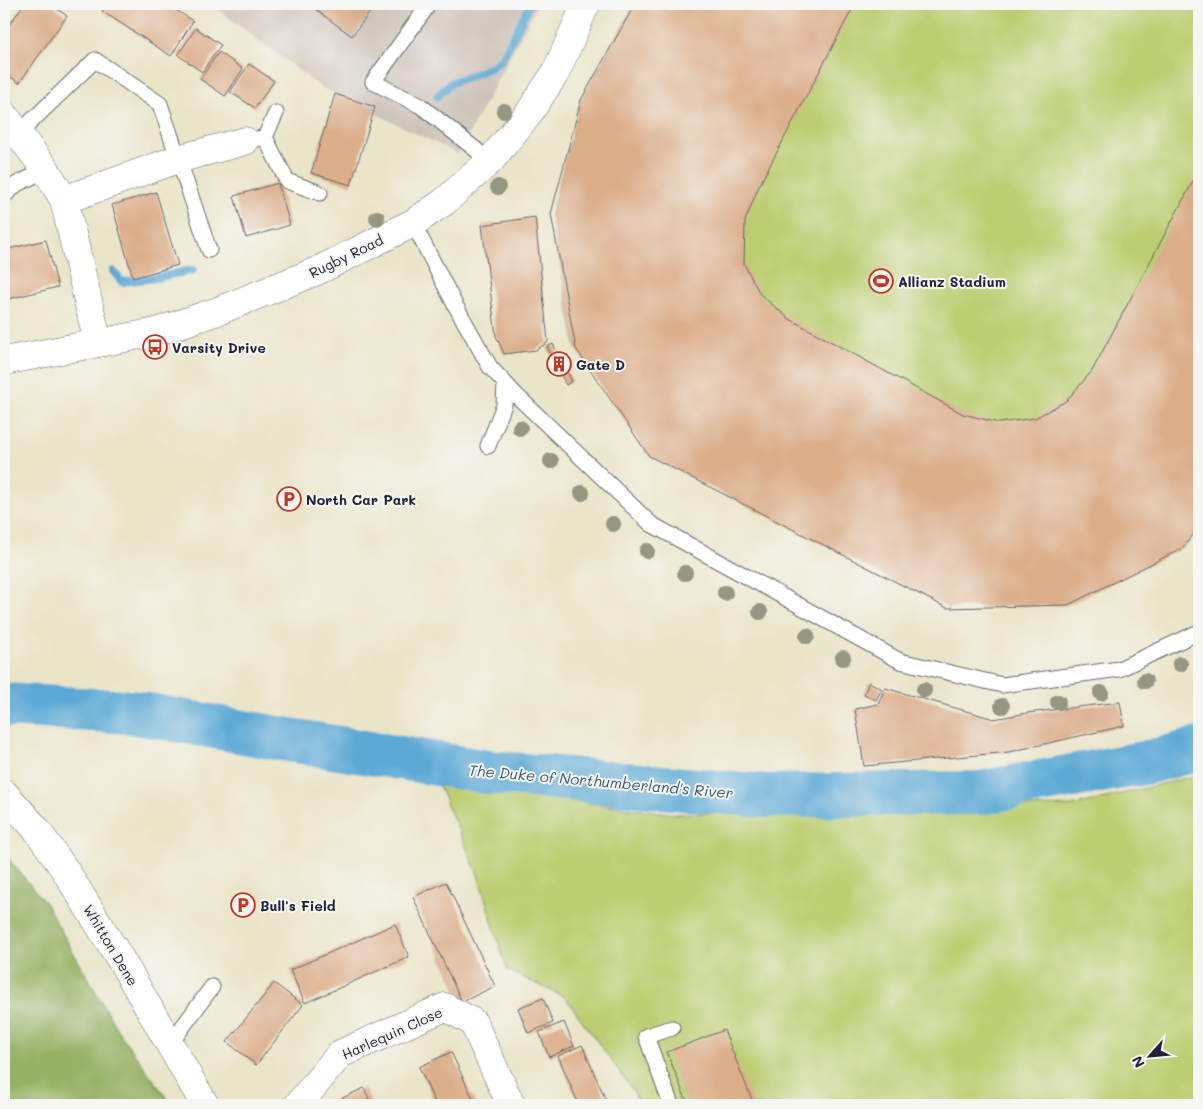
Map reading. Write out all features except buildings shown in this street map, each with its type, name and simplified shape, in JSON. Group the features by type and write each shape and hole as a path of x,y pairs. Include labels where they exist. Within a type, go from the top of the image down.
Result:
{"street":[{"name":"Rugby Road","path":"4,361 156,332 218,311 317,271 412,223 444,202 490,161 527,116 556,72 586,4"},
{"path":"11,124 46,170 64,200 98,343"},
{"path":"64,200 178,159 255,139"},
{"name":"Whitton Dene","path":"4,793 37,830 65,870 170,1044 204,1105"},
{"name":"Harlequin Close","path":"298,1105 340,1054 445,1007 474,1022 511,1105"}],"lane":[{"path":"429,4 373,82 421,106 490,161"},
{"path":"11,124 95,60 160,104 209,250"},
{"path":"276,113 255,139 287,181 320,193"},
{"path":"4,196 17,184 46,170"},
{"path":"412,223 490,367 651,524 900,661 1002,685 1119,669 1199,632"},
{"path":"488,446 504,405 506,383"},
{"path":"170,1044 212,987"},
{"path":"671,1105 646,1036 672,1028"}],"shaded area":[{"path":"211,4 538,4 458,154 319,86"}],"green space":[{"name":"Allianz Stadium","path":"635,4 1199,4 1199,527 1183,548 576,349 551,214 581,100"},
{"path":"1199,775 1199,1105 639,1105 634,1092 565,997 507,970 477,872 438,784 675,814 1072,806"},
{"path":"4,853 46,904 118,1031 172,1105 4,1105"}],"waterway":[{"path":"437,96 451,83 490,68 502,59 530,4"},
{"path":"113,271 122,282 156,278 193,270"},
{"name":"The Duke of Northumberland's River","path":"4,705 131,712 487,772 766,796 980,793 1149,762 1199,749"}],"place":[{"name":"Allianz Stadium","path":"881,281"},
{"name":"Varsity Drive","path":"155,347"},
{"name":"Gate D","path":"559,364"},
{"name":"North Car Park","path":"289,499"},
{"name":"Bull's Field","path":"243,905"}]}
